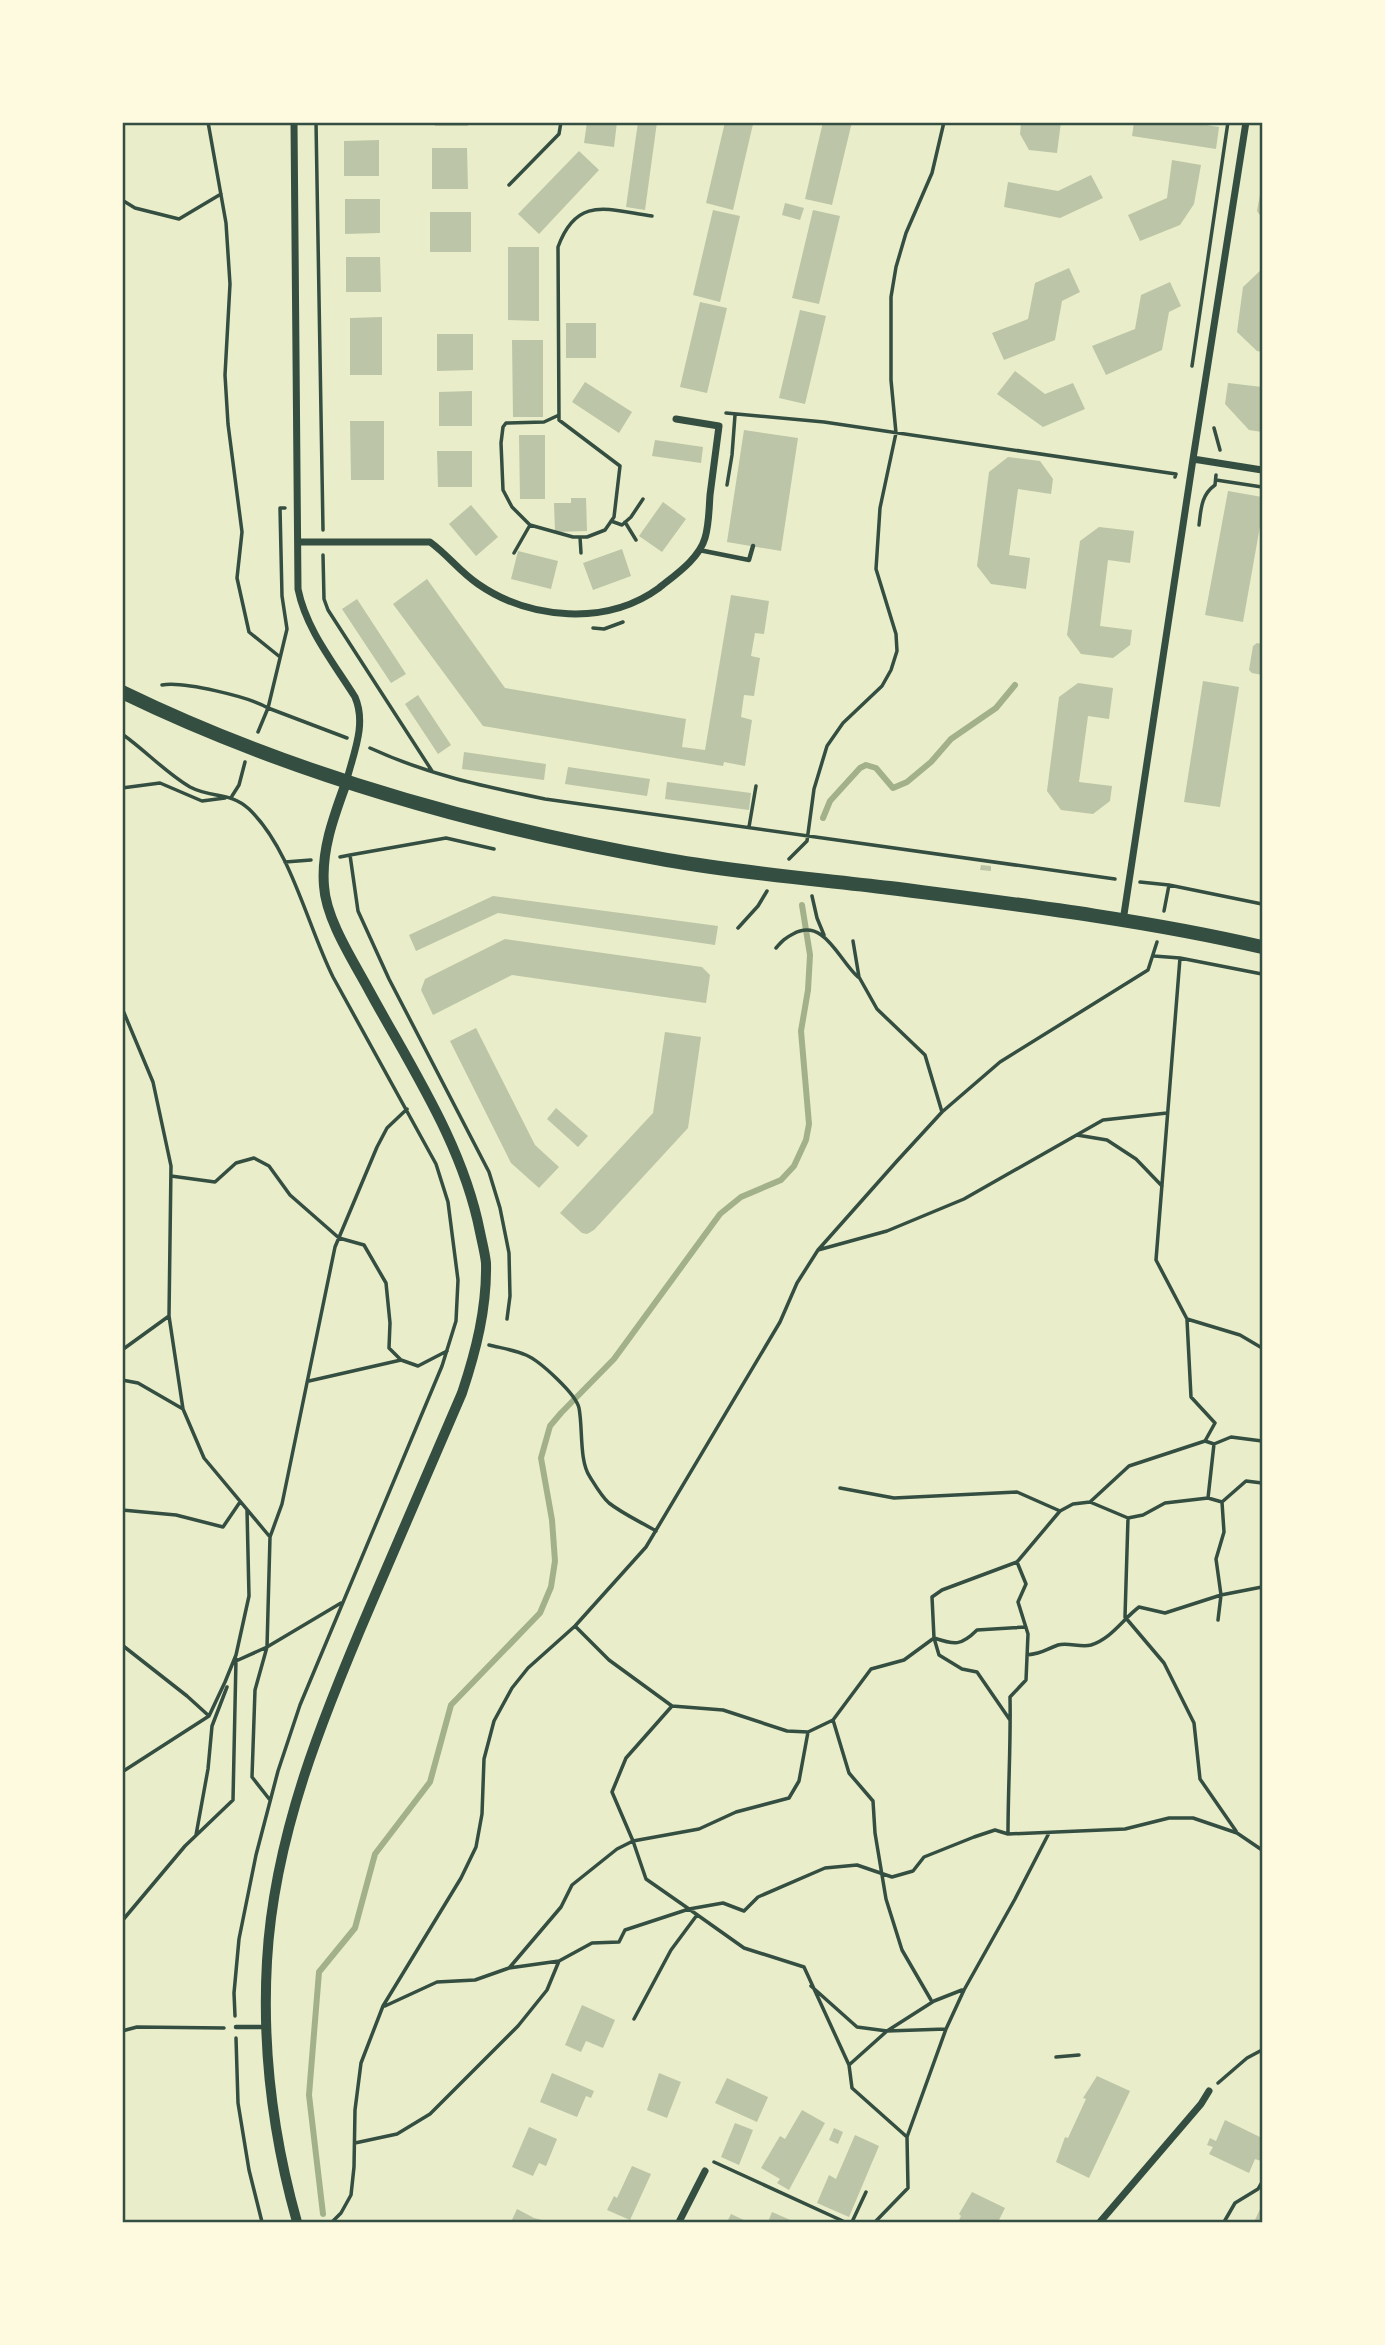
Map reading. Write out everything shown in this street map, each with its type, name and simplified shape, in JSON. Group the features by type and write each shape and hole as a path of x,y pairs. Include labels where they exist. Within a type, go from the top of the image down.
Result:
{"main road":[{"path":"122,692 261,753 346,783 462,817 668,860 974,899 1262,947"}],"street":[{"path":"294,122 298,589 301,605 311,628 355,696 360,709 359,731 323,860 324,889 336,925 356,966 445,1130 464,1172 486,1260 486,1286 477,1342 462,1393 335,1689 313,1747 295,1809 275,1897 267,1960 269,2094 277,2142 297,2222"},
{"path":"1123,922 1246,122"},
{"path":"298,542 430,542 476,583 494,594 545,612 601,612 650,594 673,577 699,550 705,539 719,426 676,419"},
{"path":"1193,459 1262,470"},
{"path":"1100,2222 1209,2091"},
{"path":"679,2222 705,2171"}],"lane":[{"path":"699,550 749,560 753,546"},
{"path":"236,2028 266,2027"}],"path":[{"path":"208,122 226,223 230,284 225,375 228,424 242,532 237,578 249,632 280,657"},
{"path":"316,122 324,599 328,610 433,773 462,782 545,799 1169,885 1262,904"},
{"path":"509,185 559,135 561,122"},
{"path":"808,834 814,789 827,746 843,723 882,686 897,651 896,634 879,586 876,569 880,508 896,433 891,380 891,296 906,233 932,173 944,122"},
{"path":"1191,374 1228,122"},
{"path":"122,200 135,208 178,219 221,194"},
{"path":"559,415 544,422 506,423 503,427 503,490 512,507 530,525 573,537 605,530 611,521 616,503 620,466 559,420 559,415 558,247 563,234 581,212 596,208 652,216"},
{"path":"719,426 720,412 824,422 1176,474"},
{"path":"726,491 735,415"},
{"path":"1178,463 1174,483 1189,485"},
{"path":"1216,480 1262,487"},
{"path":"611,521 622,524 625,522 643,499"},
{"path":"257,733 268,708 287,629 282,596 280,508"},
{"path":"625,522 636,540"},
{"path":"514,554 530,525"},
{"path":"580,537 581,553"},
{"path":"323,556 335,555"},
{"path":"584,628 604,629 629,619"},
{"path":"162,685 171,683 217,692 268,708"},
{"path":"122,734 188,785 206,794 232,797 249,809 275,842 324,958 436,1164 448,1202 458,1280 456,1321 447,1351 300,1705 270,1800 239,1938 233,1993 238,2103 248,2170 262,2222"},
{"path":"232,797 239,785 245,762"},
{"path":"122,788 160,783 202,801 232,797"},
{"path":"750,827 756,786"},
{"path":"350,855 446,838 494,849"},
{"path":"806,878 825,937 846,966 859,977"},
{"path":"332,2222 341,2213 351,2195 360,2063 383,2006 461,1878 476,1847 482,1814 484,1759 494,1721 512,1688 528,1668 575,1626 646,1546 780,1322 797,1283 818,1250 943,1112 1000,1062 1148,970 1154,956 1169,885"},
{"path":"776,948 783,939 804,929 811,929 825,937"},
{"path":"853,941 859,977 877,1009 925,1055 943,1112"},
{"path":"1154,956 1180,958 1262,974"},
{"path":"1180,958 1156,1260 1187,1319 1191,1396 1215,1423 1205,1441"},
{"path":"122,1008 153,1082 171,1175 169,1316 183,1409 204,1458 270,1537"},
{"path":"270,1800 251,1777 255,1690 267,1647 270,1537 282,1504 339,1238 387,1128 407,1109"},
{"path":"818,1250 887,1231 964,1199 1103,1120 1167,1113"},
{"path":"1077,1135 1107,1140 1136,1159 1162,1186"},
{"path":"171,1175 215,1182 236,1163 254,1158 269,1166 290,1195 339,1238 364,1245 386,1283 390,1323 388,1348 401,1360 418,1366 447,1351"},
{"path":"122,1350 169,1316"},
{"path":"1187,1319 1240,1335 1262,1348"},
{"path":"477,1342 527,1356 575,1399 579,1409 584,1450 583,1465 589,1476 609,1503 656,1531"},
{"path":"309,1381 401,1360"},
{"path":"122,1380 138,1383 183,1409"},
{"path":"1090,1502 1129,1466 1205,1441 1214,1444 1231,1437 1262,1441"},
{"path":"1208,1498 1214,1444"},
{"path":"1222,1502 1246,1481 1262,1483"},
{"path":"840,1488 894,1498 1017,1492 1060,1511"},
{"path":"1011,1722 977,1672 962,1669 939,1655 934,1638 932,1597 943,1590 1017,1562 1060,1511 1073,1504 1090,1502 1128,1518 1143,1515 1165,1503 1208,1498 1222,1502"},
{"path":"122,1510 176,1515 223,1527 240,1502"},
{"path":"1218,1620 1222,1595 1216,1559 1224,1532 1222,1502"},
{"path":"122,1772 209,1716 236,1655 249,1596 249,1533 246,1508"},
{"path":"1128,1518 1125,1617 1164,1663 1194,1723 1200,1779 1237,1833"},
{"path":"1008,1834 1010,1697 1026,1680 1028,1634 1018,1602 1027,1584 1017,1562"},
{"path":"1027,1655 1044,1653 1060,1644 1090,1646 1115,1632 1125,1617 1139,1608 1165,1613 1222,1595 1262,1587"},
{"path":"236,1661 267,1647 343,1602"},
{"path":"575,1626 609,1660 672,1706 723,1710 787,1731 808,1732 833,1720 871,1669 904,1660 934,1638"},
{"path":"934,1638 953,1644 967,1640 977,1630 1026,1627"},
{"path":"122,1646 209,1716"},
{"path":"122,1921 196,1835 233,1800 236,1655"},
{"path":"196,1835 208,1769 212,1726 227,1687"},
{"path":"672,1706 626,1758 612,1793 646,1879 744,1948 804,1967 849,2065 852,2088 907,2137"},
{"path":"833,1720 849,1773 873,1801 886,1899 902,1950 931,2000"},
{"path":"509,1968 561,1907 572,1885 617,1849 633,1841 699,1829 736,1812 789,1798 799,1781 808,1732"},
{"path":"383,2006 437,1982 475,1980 509,1968 559,1961 592,1943 619,1942 625,1930 689,1909 723,1903 744,1911 758,1897 825,1868 857,1865 892,1877 913,1871 924,1857 995,1830 1008,1834 1125,1829 1169,1818 1193,1818 1237,1833 1262,1850"},
{"path":"875,2222 908,2188 907,2137 946,2029 964,1990 1049,1833"},
{"path":"634,2019 671,1950 697,1915"},
{"path":"355,2143 397,2134 430,2114 518,2026 547,1990 559,1961"},
{"path":"810,1984 857,2026 887,2031 946,2029"},
{"path":"849,2065 887,2031 934,2001 964,1990"},
{"path":"122,2031 137,2027 236,2028"},
{"path":"1209,2091 1247,2058 1262,2050"},
{"path":"1056,2057 1079,2055"},
{"path":"707,2159 845,2222"},
{"path":"1224,2222 1235,2203 1257,2190 1262,2182"},
{"path":"1257,2190 1262,2193"},
{"path":"852,2222 866,2192"}],"building":[{"path":"435,122 468,122 468,126 435,126"},
{"path":"587,122 617,122 614,147 584,143"},
{"path":"638,122 657,122 645,210 626,207"},
{"path":"725,122 753,124 733,210 706,203"},
{"path":"823,122 852,122 832,205 805,199"},
{"path":"1021,122 1061,122 1057,153 1029,150 1020,134"},
{"path":"1134,122 1187,122 1219,127 1216,149 1132,136"},
{"path":"379,140 379,176 344,176 344,141"},
{"path":"432,148 467,148 468,189 432,189"},
{"path":"579,151 599,170 539,234 518,214"},
{"path":"1172,160 1201,165 1194,204 1180,225 1140,241 1128,215 1167,198"},
{"path":"1091,175 1103,198 1060,218 1004,207 1008,182 1058,191"},
{"path":"1262,189 1262,218 1257,211"},
{"path":"345,199 380,199 380,233 345,234"},
{"path":"785,203 804,208 800,220 782,215"},
{"path":"713,210 740,216 720,302 693,295"},
{"path":"813,210 840,216 819,304 792,298"},
{"path":"430,212 471,212 471,252 430,252"},
{"path":"508,247 539,247 539,321 508,320"},
{"path":"346,257 380,257 381,292 346,292"},
{"path":"1069,268 1080,292 1062,301 1055,340 1004,360 992,333 1028,319 1035,283"},
{"path":"1262,269 1262,352 1257,351 1237,332 1243,287"},
{"path":"1170,282 1181,306 1169,312 1162,350 1106,375 1092,346 1135,329 1141,295"},
{"path":"700,302 727,308 707,393 680,387"},
{"path":"800,310 826,316 805,404 779,398"},
{"path":"382,317 382,375 350,375 350,318"},
{"path":"566,323 596,323 596,358 566,358"},
{"path":"437,334 473,334 473,370 437,371"},
{"path":"512,340 543,340 543,417 513,417"},
{"path":"1015,371 1045,394 1073,383 1085,409 1043,427 997,394"},
{"path":"585,382 632,412 619,433 572,402"},
{"path":"1228,383 1262,387 1262,432 1249,430 1225,404"},
{"path":"472,391 472,426 439,426 439,392"},
{"path":"350,421 384,421 384,480 351,480"},
{"path":"744,430 798,438 781,551 727,542"},
{"path":"519,435 545,435 545,499 520,499"},
{"path":"655,440 703,447 701,463 652,456"},
{"path":"437,451 472,451 472,487 438,487"},
{"path":"1008,457 1040,461 1053,479 1051,494 1018,489 1009,555 1030,558 1026,589 991,584 977,566 989,472"},
{"path":"1228,491 1262,497 1262,515 1243,622 1205,615"},
{"path":"571,498 586,498 587,531 555,532 554,503 571,503"},
{"path":"663,502 686,519 662,552 639,536"},
{"path":"471,505 498,537 476,556 449,524"},
{"path":"1099,527 1134,531 1130,563 1108,560 1100,626 1132,630 1130,645 1113,658 1081,654 1067,635 1080,541"},
{"path":"622,549 631,576 593,590 583,563"},
{"path":"518,551 558,561 551,589 511,579"},
{"path":"427,579 505,688 686,719 682,747 705,750 731,595 769,601 764,634 755,633 751,656 760,658 754,696 744,695 741,717 752,720 745,766 724,762 723,766 483,726 393,604"},
{"path":"357,599 406,674 391,683 342,609"},
{"path":"1262,644 1262,675 1249,670 1253,646"},
{"path":"1203,681 1239,687 1220,807 1184,802"},
{"path":"1078,683 1113,688 1109,719 1088,716 1079,782 1112,786 1110,801 1093,814 1061,810 1047,791 1059,697"},
{"path":"418,695 451,745 438,754 405,704"},
{"path":"464,752 546,764 544,780 462,769"},
{"path":"568,767 650,779 647,796 565,784"},
{"path":"667,782 751,793 749,810 665,799"},
{"path":"981,865 991,866 991,871 980,870"},
{"path":"493,896 718,926 715,945 498,913 416,951 409,935"},
{"path":"505,939 702,967 710,975 706,1003 512,975 433,1015 421,990 425,979"},
{"path":"476,1028 535,1145 559,1167 539,1188 511,1163 450,1041"},
{"path":"665,1032 701,1037 688,1128 594,1230 587,1234 582,1233 560,1213 653,1113"},
{"path":"556,1108 588,1136 578,1147 547,1119"},
{"path":"582,2005 615,2020 603,2048 586,2041 581,2052 565,2045"},
{"path":"552,2073 594,2091 591,2098 586,2096 577,2117 540,2102"},
{"path":"659,2073 681,2082 667,2118 647,2110"},
{"path":"1097,2076 1130,2091 1089,2178 1056,2162 1065,2137 1068,2138 1086,2099 1083,2098"},
{"path":"727,2078 768,2097 757,2122 715,2103"},
{"path":"802,2110 825,2123 789,2190 777,2183 780,2179 761,2168 780,2136 785,2139"},
{"path":"1225,2120 1262,2138 1261,2161 1255,2159 1249,2173 1209,2154 1213,2147 1207,2145 1210,2138 1216,2141"},
{"path":"735,2123 753,2130 739,2165 721,2157"},
{"path":"529,2127 557,2139 546,2166 539,2163 533,2176 512,2167"},
{"path":"834,2128 843,2132 838,2144 829,2140"},
{"path":"855,2135 879,2146 849,2217 817,2203 829,2175 836,2179"},
{"path":"632,2166 651,2174 630,2220 607,2210 614,2196 617,2198"},
{"path":"972,2192 1005,2208 998,2222 958,2222 961,2216 959,2214"},
{"path":"1262,2205 1262,2222 1254,2222"},
{"path":"517,2209 534,2218 550,2222 511,2222"},
{"path":"772,2212 795,2222 768,2222"},
{"path":"731,2214 748,2222 727,2222"}],"waterway":[{"path":"823,818 830,801 860,768 866,765 876,768 893,788 907,782 931,762 951,739 996,708 1015,685"},
{"path":"323,2214 309,2095 319,1972 355,1928 375,1854 430,1782 451,1705 540,1613 551,1587 555,1561 552,1520 541,1458 550,1426 614,1359 720,1214 741,1197 781,1180 794,1166 806,1140 809,1124 801,1031 808,990 810,955 802,905"}]}
